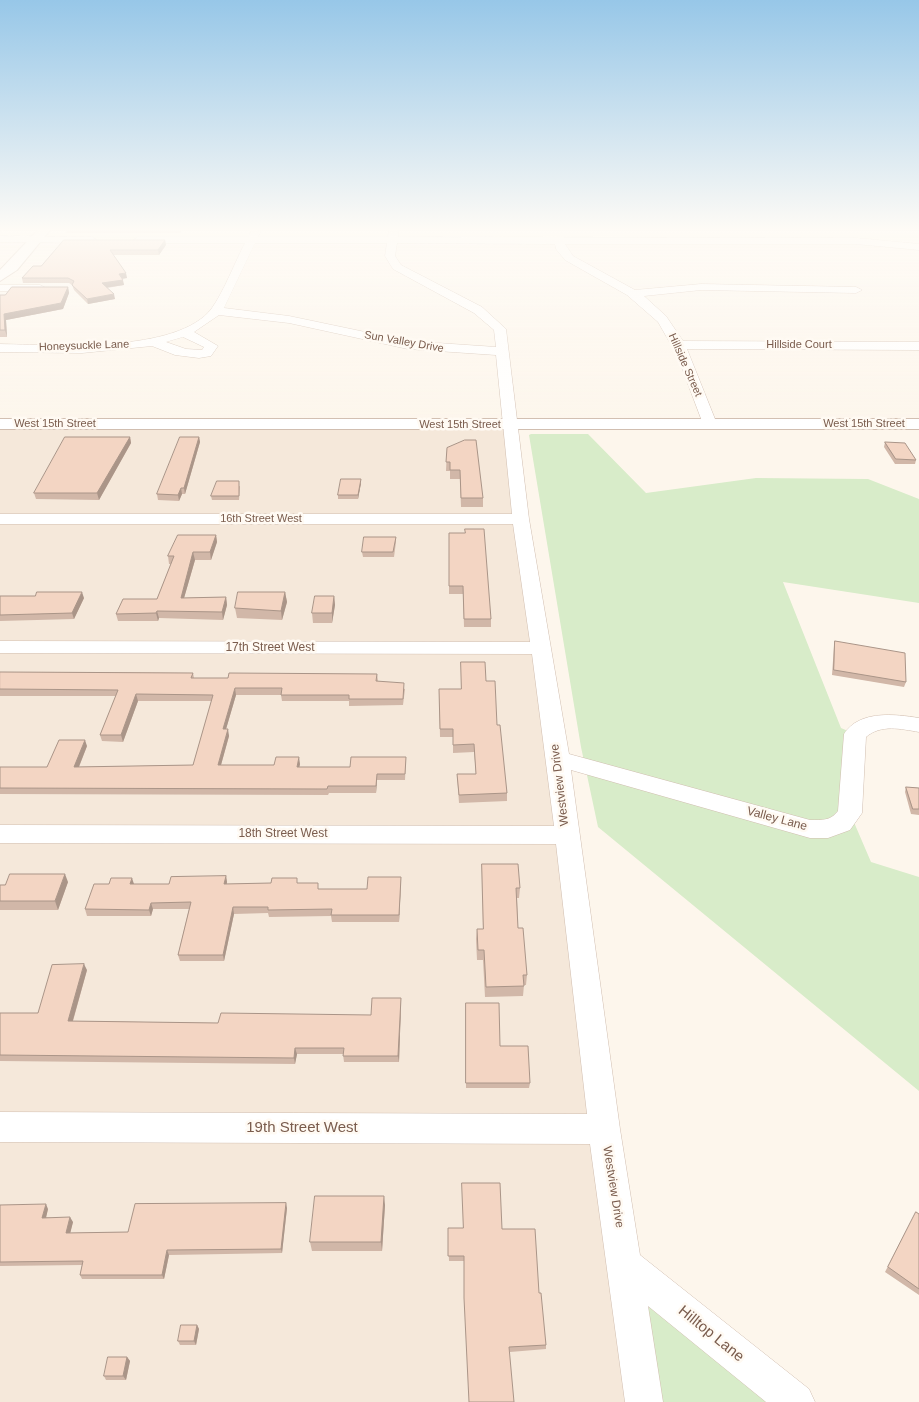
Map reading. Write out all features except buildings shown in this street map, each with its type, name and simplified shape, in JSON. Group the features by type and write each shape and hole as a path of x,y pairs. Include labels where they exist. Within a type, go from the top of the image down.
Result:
{"street":[{"name":"Honeysuckle Lane","path":"0,348 104,348 155,342 203,324 216,311 224,294"},
{"name":"Westview Drive","path":"447,294 478,310 500,328 521,520 558,759 604,1129 626,1266 644,1402"},
{"name":"Hillside Street","path":"633,294 662,318 678,345 710,424"},
{"name":"Sun Valley Drive","path":"216,311 263,314 408,345 457,350 504,351"},
{"path":"155,342 179,354 192,355 206,353 212,346 183,332"},
{"name":"Hillside Court","path":"678,345 919,346"},
{"name":"West 15th Street","path":"0,424 919,424"},
{"name":"16th Street West","path":"0,518 521,520"},
{"name":"17th Street West","path":"0,647 541,648"},
{"name":"Valley Lane","path":"558,759 810,829 828,829 841,824 850,813 855,734 863,726 879,722 901,722 919,725"},
{"name":"18th Street West","path":"0,834 566,835"},
{"name":"19th Street West","path":"0,1127 604,1129"},
{"name":"Hilltop Lane","path":"626,1266 796,1402"}],"shaded area":[{"path":"0,424 510,425 644,1402 0,1402"}],"green space":[{"path":"588,434 646,493 756,478 868,479 919,499 919,603 783,582 841,728 855,734 850,813 871,862 919,877 919,1091 598,827 581,747 529,435"},
{"path":"626,1266 796,1402 644,1402"}]}
